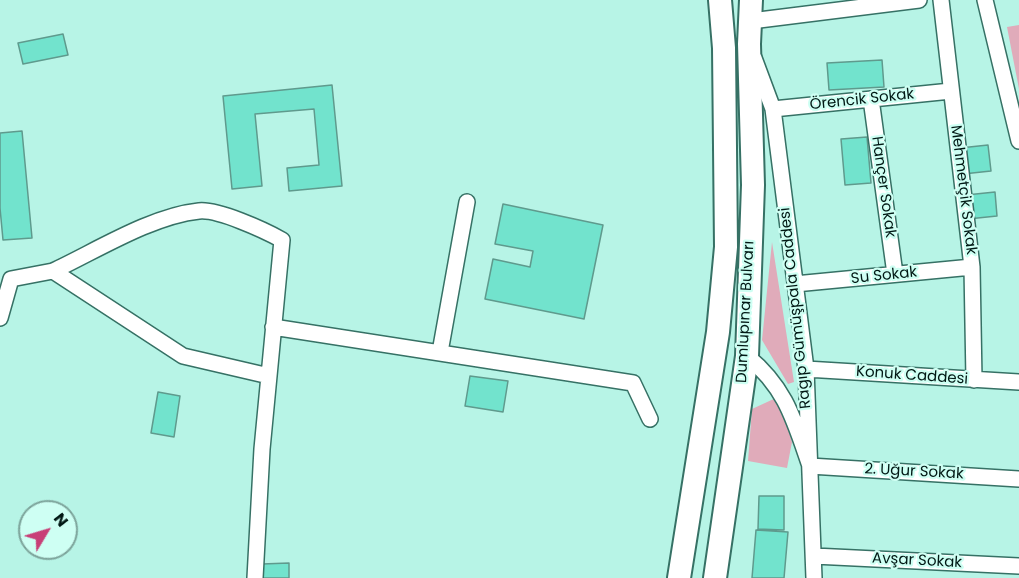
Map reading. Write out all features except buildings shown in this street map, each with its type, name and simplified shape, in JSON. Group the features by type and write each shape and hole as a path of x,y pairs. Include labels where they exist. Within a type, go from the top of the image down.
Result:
{"main road":[{"name":"Dumlupınar Bulvarı","path":"679,578 718,332 724,268 724,48 720,0"},
{"name":"Dumlupınar Bulvarı","path":"715,578 747,356 753,185 749,44 751,10"}],"street":[{"path":"751,10 919,0"},
{"name":"Mehmetçik Sokak","path":"941,0 972,267 974,380"},
{"path":"985,0 1019,141"},
{"name":"Ragıp Gümüşpala Caddesi","path":"749,44 773,109 806,369 813,578"},
{"name":"Örencik Sokak","path":"773,109 951,91"},
{"name":"Hançer Sokak","path":"872,99 895,274"},
{"path":"440,352 467,202"},
{"path":"0,318 11,279 53,271 158,222 201,210 252,225 282,240 269,376 255,578"},
{"name":"Su Sokak","path":"795,284 972,267"},
{"path":"53,271 183,356 269,376"},
{"path":"273,327 633,383 650,418"},
{"path":"747,356 767,373 781,390 792,413 810,466"},
{"name":"Konuk Caddesi","path":"806,369 1019,382"},
{"name":"2. Uğur Sokak","path":"810,466 1019,479"},
{"name":"Avşar Sokak","path":"814,556 1019,566"}],"shaded area":[{"path":"1019,25 1019,89 1007,27"},
{"path":"772,242 794,382 788,384 762,340"},
{"path":"778,397 792,442 787,468 748,461 752,409"}]}
